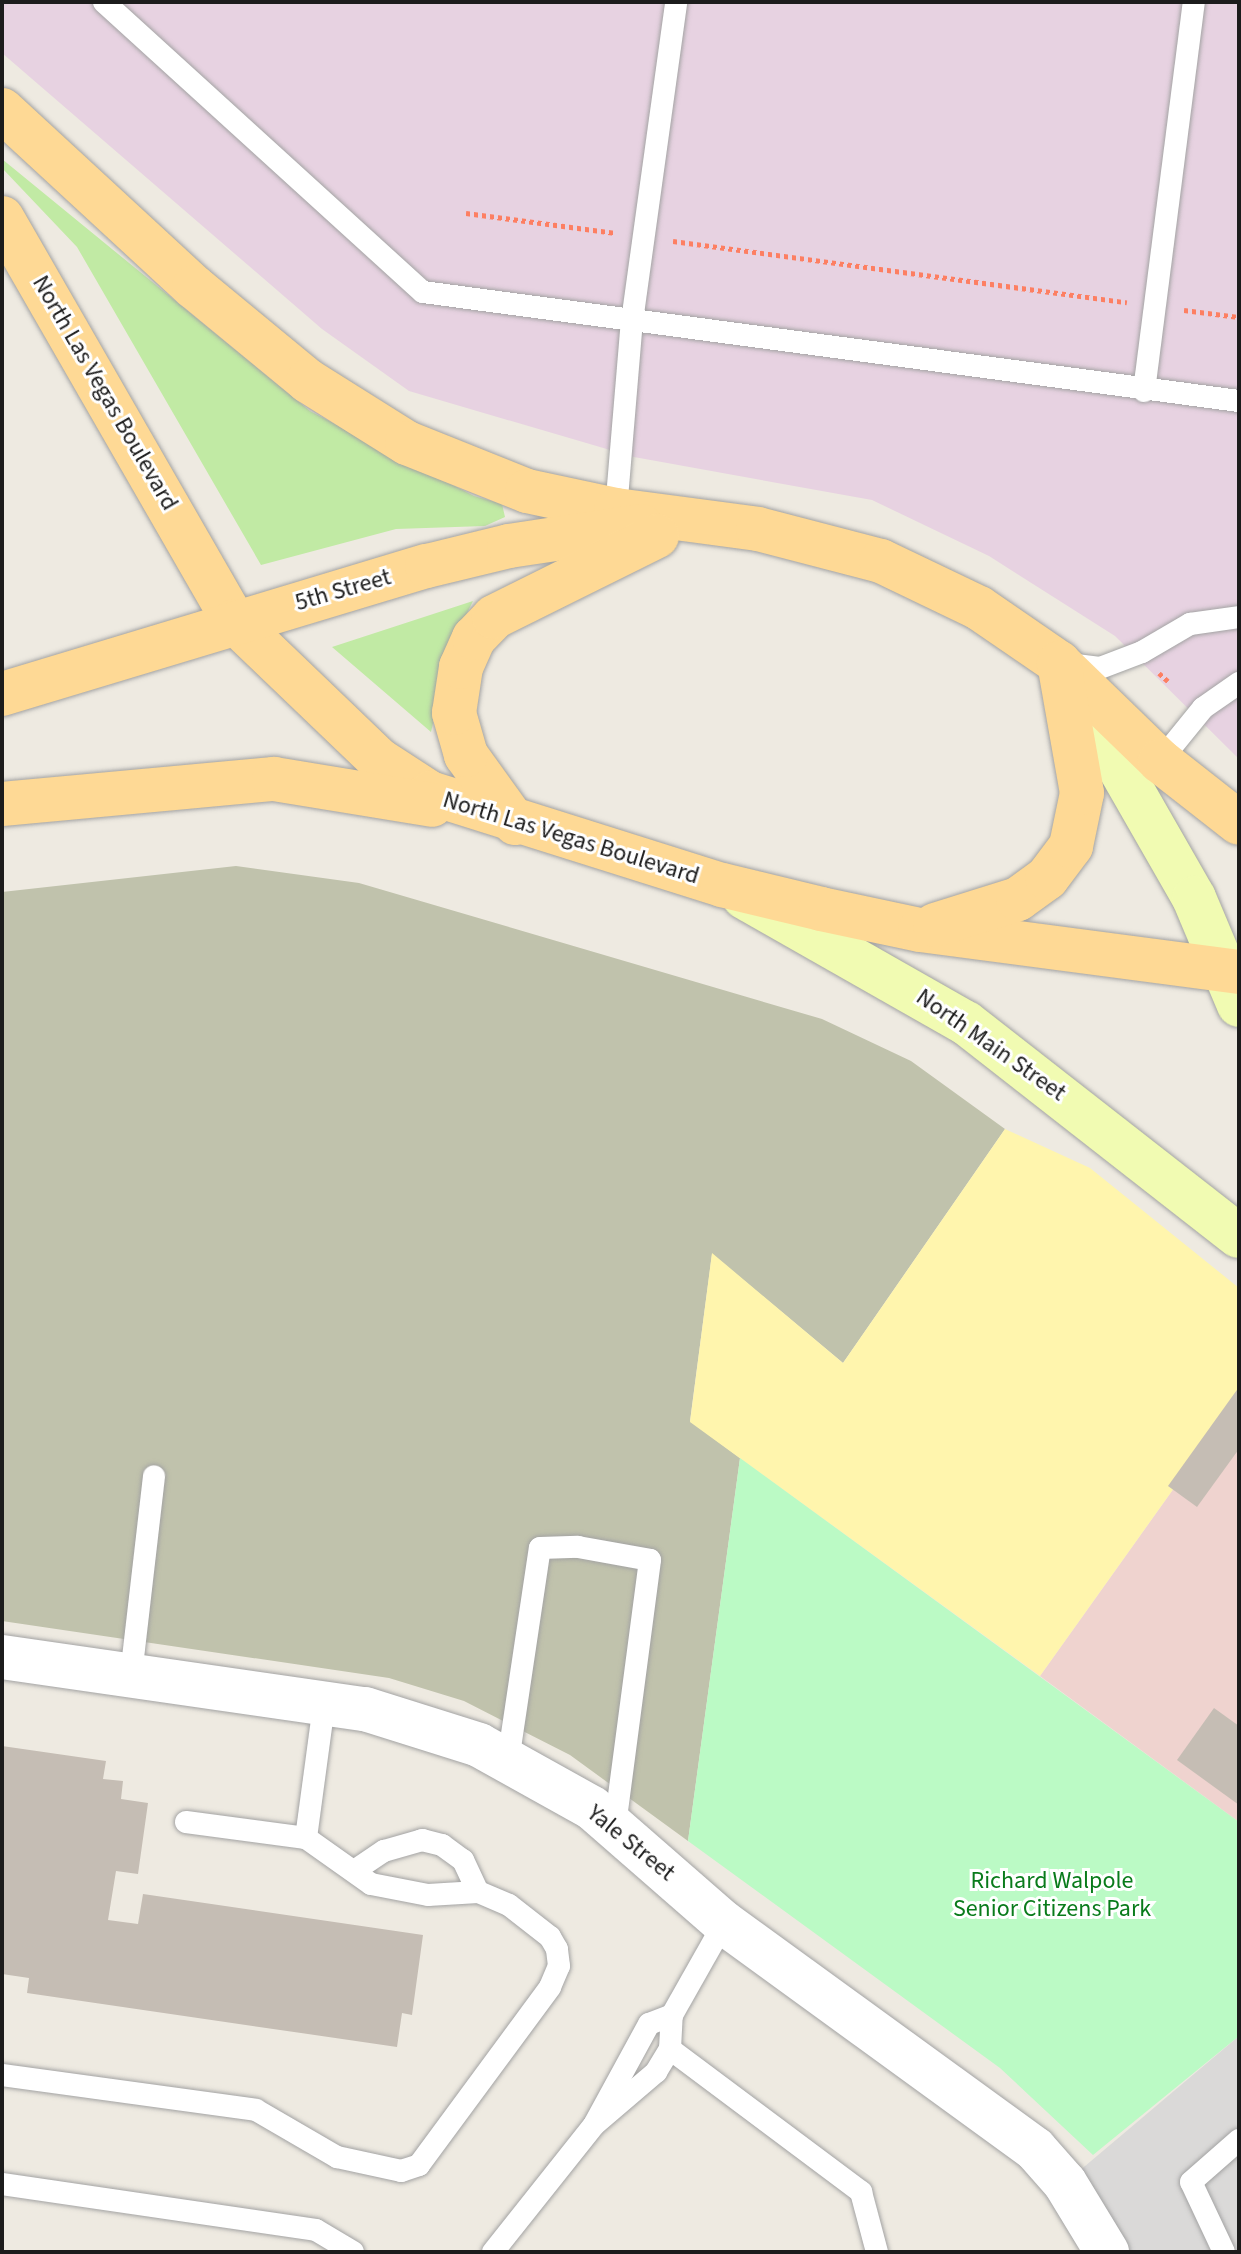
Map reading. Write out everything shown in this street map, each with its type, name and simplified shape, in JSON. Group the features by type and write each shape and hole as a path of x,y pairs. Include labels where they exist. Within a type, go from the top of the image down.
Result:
{"main road":[{"path":"2,110 194,287 308,381 407,443 527,491 616,510 691,518 837,546 881,561 979,608 1059,663 1160,761 1239,823"},
{"name":"North Las Vegas Boulevard","path":"2,218 234,621 379,760 430,793 515,823 722,885 920,930 1235,983"},
{"path":"515,823 466,755 454,713 461,667 474,638 494,617 691,518"},
{"name":"5th Street","path":"2,694 234,621 509,546 691,518"},
{"path":"920,930 1018,899 1047,878 1071,846 1082,793 1059,663"},
{"path":"1059,663 1144,804 1235,983"},
{"path":"2,804 274,779 515,823"},
{"name":"North Main Street","path":"722,885 966,1023 1239,1236"}],"street":[{"name":"Yale Street","path":"2,1657 365,1709 465,1740 508,1761 615,1825 724,1923 1035,2149 1095,2248"}],"lane":[{"path":"104,2 423,292 1144,391 1239,401"},
{"path":"616,510 632,321 676,2"},
{"path":"1144,391 1194,2"},
{"path":"1059,663 1100,668 1142,652 1190,624 1239,617"},
{"path":"1160,761 1203,708 1239,683"},
{"path":"131,1675 154,1476"},
{"path":"508,1761 540,1548 578,1547 650,1560 615,1825"},
{"path":"306,1838 324,1704"},
{"path":"2,2075 256,2110 337,2157 401,2171 419,2165 550,1987 559,1966 550,1937 509,1905 478,1892 397,1892 371,1884 306,1838 186,1822"},
{"path":"354,1871 384,1851 422,1840 463,1860 478,1892"},
{"path":"594,2125 656,2072 670,2049 672,2015 724,1923"},
{"path":"493,2252 594,2125 649,2024 672,2015"},
{"path":"670,2049 861,2192 877,2252"},
{"path":"1224,2252 1191,2182 1239,2140"},
{"path":"2,2184 316,2230 353,2252"}],"path":[{"path":"466,213 1239,317"}],"shaded area":[{"path":"2,2 1239,2 1239,759 1115,636 989,556 872,500 634,457 409,391 322,329 2,53"},
{"path":"236,866 359,883 822,1019 911,1061 1005,1129 843,1363 712,1254 690,1421 740,1458 688,1841 570,1755 464,1701 389,1678 2,1621 2,892"},
{"path":"1239,1397 1239,1822 1040,1676"},
{"path":"1239,2036 1239,2252 1079,2252 1100,2239 1065,2183"}],"green space":[{"path":"2,159 310,411 474,496 502,504 505,517 485,526 396,529 261,565 77,247 2,168"},
{"path":"473,601 451,646 431,732 332,647"},
{"name":"Richard Walpole Senior Citizens Park","path":"740,1458 1239,1822 1239,2036 1093,2155 1000,2068 688,1841"}],"sand":[{"path":"1005,1129 1090,1168 1239,1288 1239,1397 1040,1676 690,1422 712,1253 843,1363"}],"building":[{"path":"1239,1387 1239,1449 1197,1507 1168,1486"},
{"path":"1214,1708 1239,1726 1239,1805 1177,1760"},
{"path":"2,1746 106,1761 103,1779 123,1781 121,1799 148,1803 138,1874 116,1871 108,1920 138,1924 143,1894 423,1935 412,2015 402,2013 397,2047 27,1993 29,1978 2,1974"}]}
